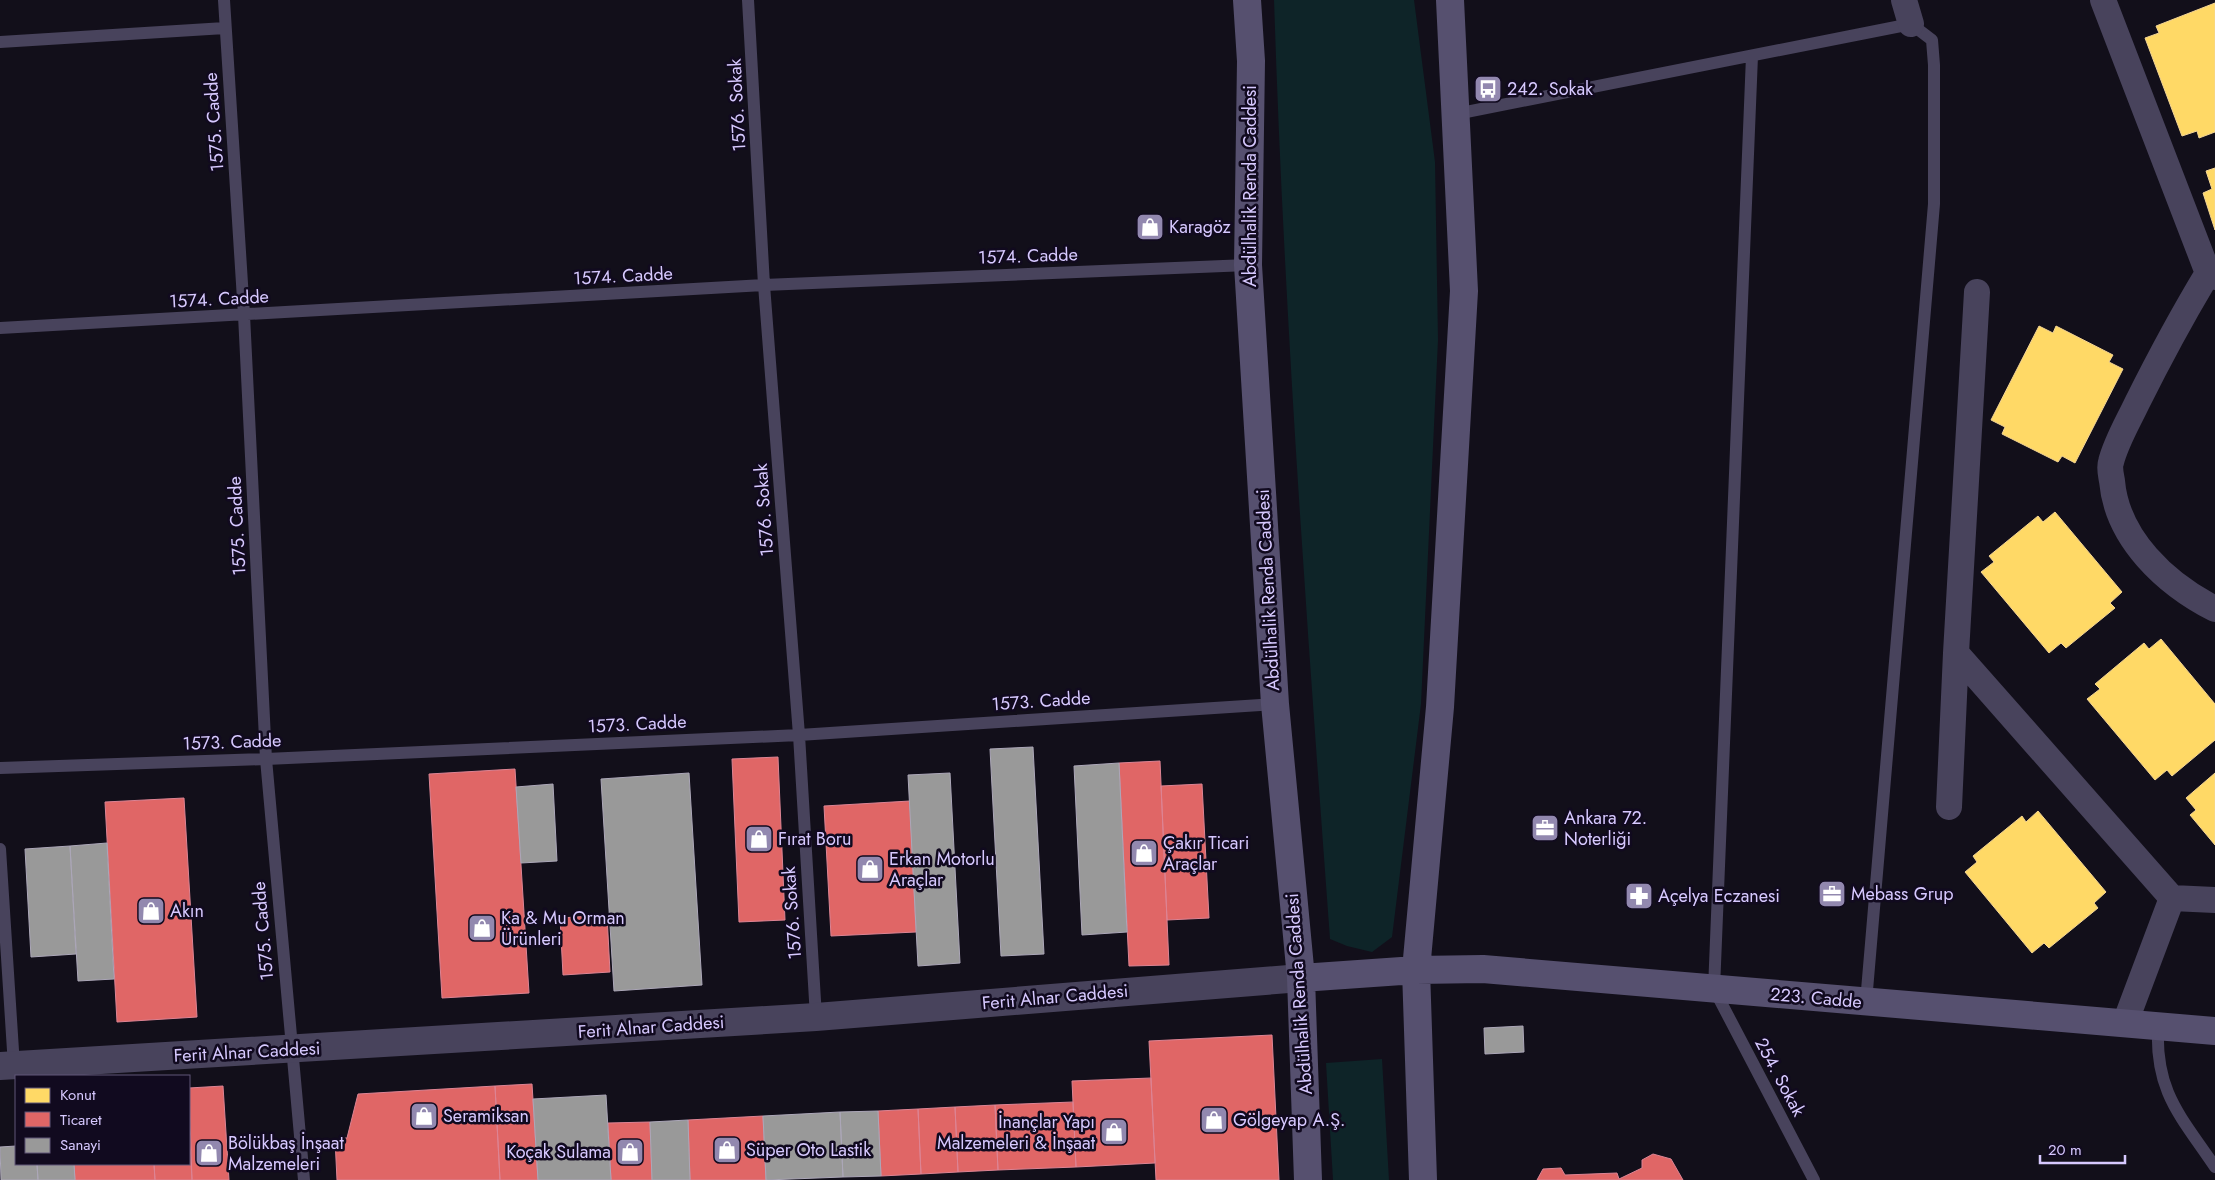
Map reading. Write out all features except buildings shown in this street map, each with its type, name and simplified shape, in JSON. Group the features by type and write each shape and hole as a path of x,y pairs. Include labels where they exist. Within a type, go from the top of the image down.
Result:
{"main road":[{"name":"Abdülhalik Renda Caddesi","path":"1247,0 1251,61 1248,265 1275,704 1301,978 1308,1180"},
{"path":"1423,1180 1416,970 1440,707 1464,291 1450,0"},
{"name":"223. Cadde","path":"1301,978 1416,970 1483,969 2215,1031"}],"street":[{"path":"2103,0 2212,275 2170,336 2124,429 2110,464 2113,494 2120,517 2145,556 2173,584 2215,609"},
{"path":"1949,807 1977,292"},
{"path":"1956,653 2172,898 2215,900"},
{"path":"2125,1023 2172,898"},
{"name":"Ferit Alnar Caddesi","path":"7,1066 816,1017 1301,978"}],"lane":[{"name":"1575. Cadde","path":"224,0 244,316 266,759 304,1180"},
{"name":"1576. Sokak","path":"748,0 764,285 798,734 816,1017"},
{"path":"1456,114 1752,56 1907,12 1932,40 1934,65 1934,204 1866,1002"},
{"path":"0,42 225,28"},
{"path":"1714,989 1752,56"},
{"name":"1574. Cadde","path":"0,328 244,316 764,285 1248,265"},
{"name":"1573. Cadde","path":"0,768 266,759 798,734 1275,704"},
{"path":"0,849 7,1066"},
{"name":"254. Sokak","path":"1714,989 1814,1180"},
{"path":"2158,1026 2157,1051 2165,1088 2172,1103 2215,1167"}],"green space":[{"path":"1274,0 1414,0 1435,162 1438,340 1421,704 1392,937 1372,952 1347,946 1330,939 1290,352"},
{"path":"1382,1059 1389,1180 1333,1180 1326,1063"}],"place":[{"name":"242. Sokak","path":"1488,89"},
{"name":"Karagöz","path":"1150,227"},
{"name":"Ankara 72. Noterliği","path":"1545,828"},
{"name":"Fırat Boru","path":"759,839"},
{"name":"Çakır Ticari Araçlar","path":"1144,853"},
{"name":"Erkan Motorlu Araçlar","path":"870,869"},
{"name":"Mebass Grup","path":"1832,894"},
{"name":"Açelya Eczanesi","path":"1639,896"},
{"name":"Akın","path":"151,911"},
{"name":"Ka & Mu Orman Ürünleri","path":"482,928"},
{"name":"Seramiksan","path":"424,1116"},
{"name":"Gölgeyap A.Ş.","path":"1214,1120"},
{"name":"İnançlar Yapı Malzemeleri & İnşaat","path":"1114,1132"},
{"name":"Süper Oto Lastik","path":"727,1150"},
{"name":"Koçak Sulama","path":"630,1152"},
{"name":"Bölükbaş İnşaat Malzemeleri","path":"209,1153"}]}
